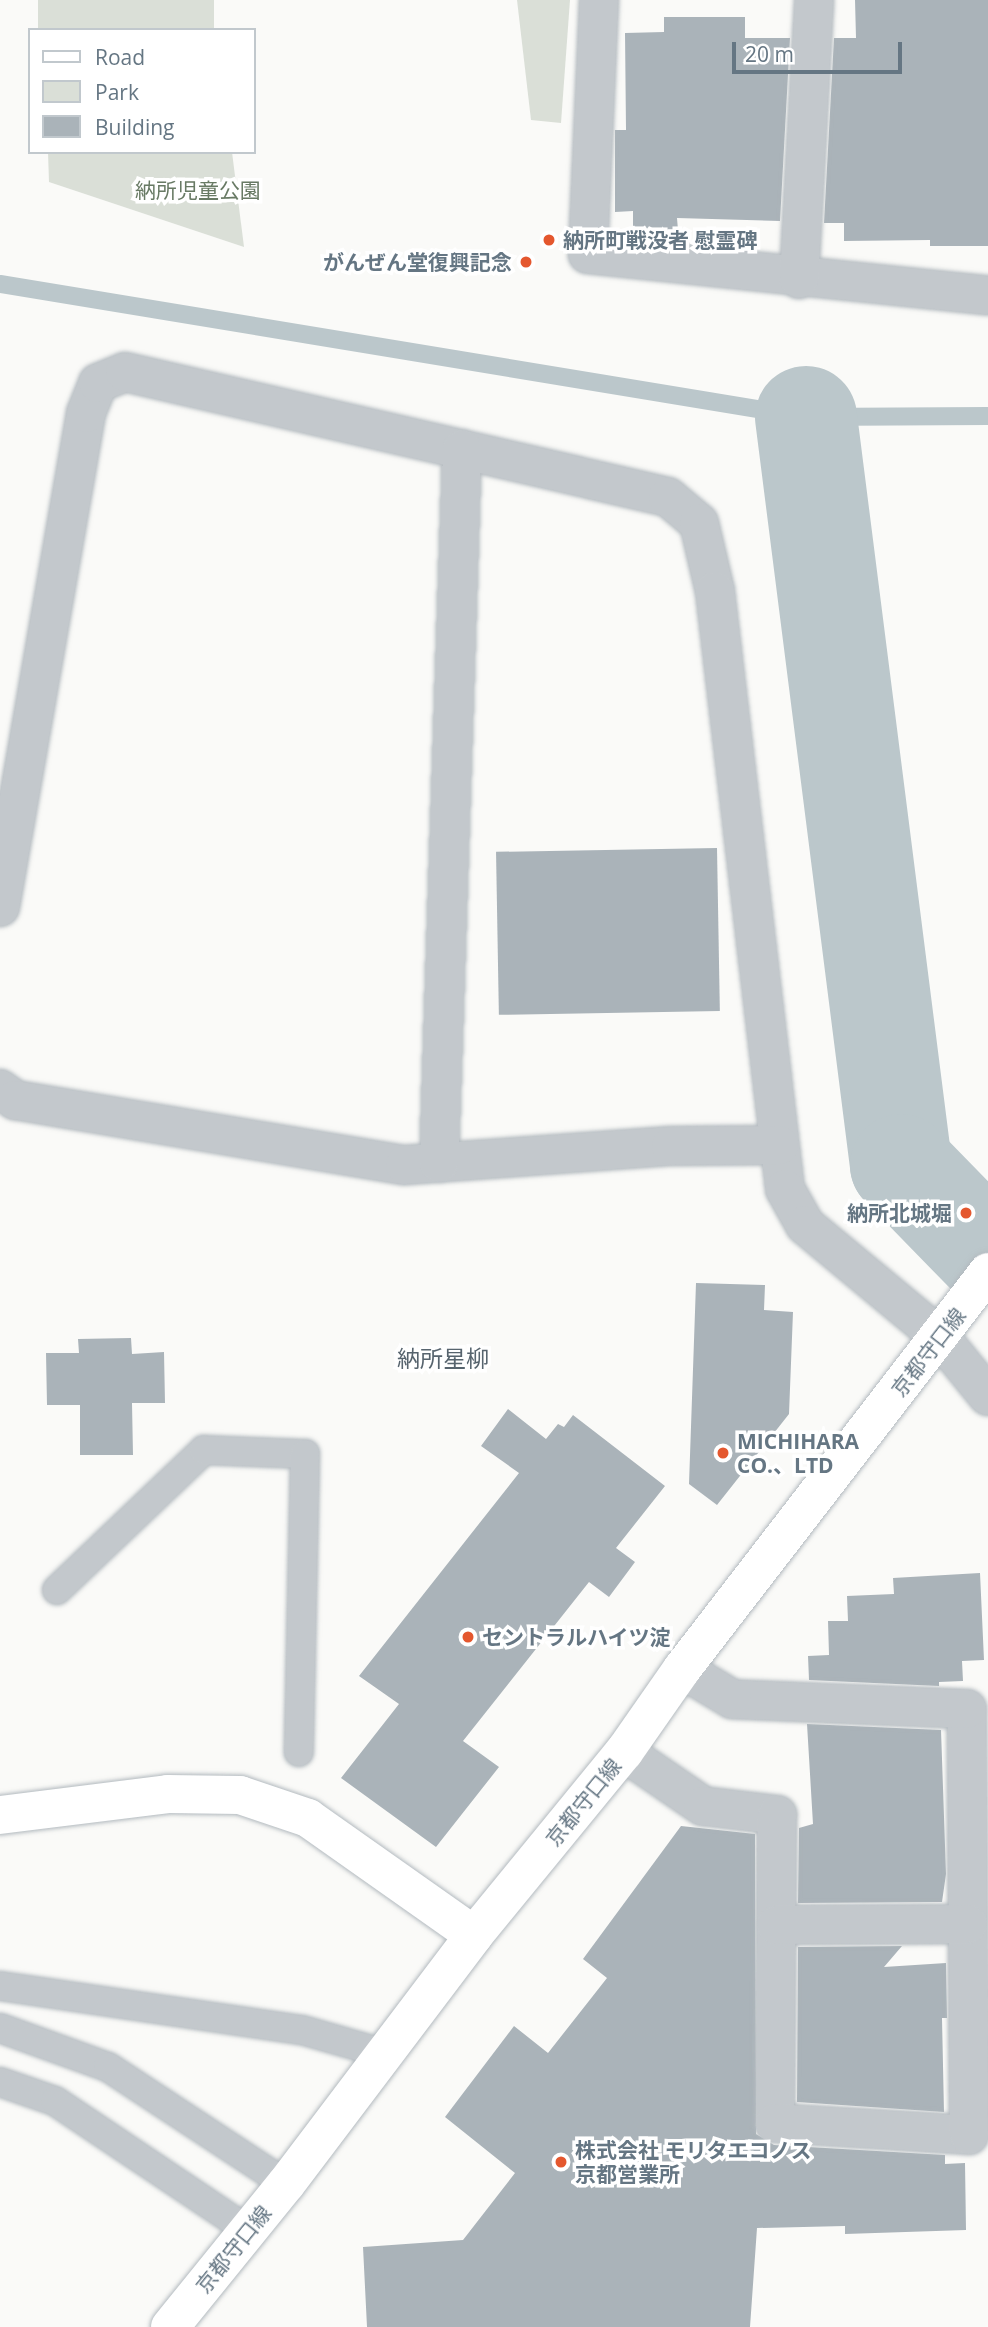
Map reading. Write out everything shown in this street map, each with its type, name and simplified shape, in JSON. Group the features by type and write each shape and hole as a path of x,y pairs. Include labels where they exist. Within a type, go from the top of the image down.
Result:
{"main road":[{"name":"京都守口線","path":"170,2327 286,2183 474,1935 624,1752 682,1669 988,1272"},
{"path":"0,1815 168,1794 240,1795 307,1818 474,1935"}],"street":[{"path":"599,0 588,254 799,279 988,295"},
{"path":"799,279 814,0"},
{"path":"0,907 86,413 98,383 125,372 668,497 699,523 715,591 785,1189 805,1225 947,1327 988,1396"},
{"path":"439,1163 462,449"},
{"path":"0,1089 15,1100 405,1165 671,1146 779,1145"},
{"path":"624,1752 703,1806 777,1815 775,2123 969,2135 967,1709 732,1699 682,1669"},
{"path":"776,1925 968,1924"}],"lane":[{"path":"57,1590 204,1450 305,1454 299,1752"},
{"path":"0,1986 302,2030 382,2053"},
{"path":"0,2028 108,2067 286,2183"},
{"path":"0,2082 55,2101 248,2230"}],"green space":[{"path":"38,0 214,0 214,28 38,28"},
{"path":"517,0 570,0 561,123 531,120"},
{"name":"納所児童公園","path":"48,154 232,154 244,247 49,182"}],"building":[{"path":"855,0 988,0 988,246 930,246 930,240 844,241 844,223 824,223 834,38 856,38"},
{"path":"664,17 745,17 745,38 790,38 780,221 677,218 678,230 633,231 633,211 615,212 615,130 626,130 625,33 664,32"},
{"path":"717,848 720,1011 499,1015 496,852"},
{"path":"696,1283 765,1285 764,1310 793,1312 789,1414 717,1505 689,1484"},
{"path":"131,1338 132,1354 164,1352 165,1403 132,1403 133,1455 80,1455 80,1405 47,1405 46,1353 79,1353 78,1339"},
{"name":"セントラルハイツ淀","path":"508,1409 546,1439 558,1424 564,1427 573,1415 665,1486 616,1548 635,1562 609,1597 589,1582 463,1741 499,1767 436,1847 341,1778 399,1704 359,1676 519,1473 481,1446"},
{"path":"980,1573 984,1660 962,1661 963,1681 939,1682 939,1686 809,1680 808,1656 829,1655 828,1621 848,1621 847,1596 894,1594 893,1578"},
{"path":"807,1724 941,1730 946,1874 942,1902 798,1903 799,1828 813,1824"},
{"path":"681,1826 755,1834 756,2134 774,2145 945,2155 945,2164 965,2163 966,2230 845,2234 845,2226 757,2228 750,2327 367,2327 363,2247 463,2240 515,2173 445,2117 514,2026 548,2053 607,1978 583,1959"},
{"path":"902,1946 884,1967 946,1963 947,2018 942,2018 944,2112 797,2102 798,1947"}],"waterway":[{"path":"0,284 806,417 988,416"},
{"path":"806,417 901,1165 988,1254"}],"place":[{"name":"納所町戦没者 慰霊碑","path":"549,240"},
{"name":"がんぜん堂復興記念","path":"526,262"},
{"name":"納所北城堀","path":"966,1213"},
{"name":"MICHIHARA CO.、LTD","path":"723,1453"},
{"name":"セントラルハイツ淀","path":"468,1637"},
{"name":"株式会社 モリタエコノス 京都営業所","path":"561,2162"}],"district":[{"name":"納所星柳","path":"443,1358"}]}
